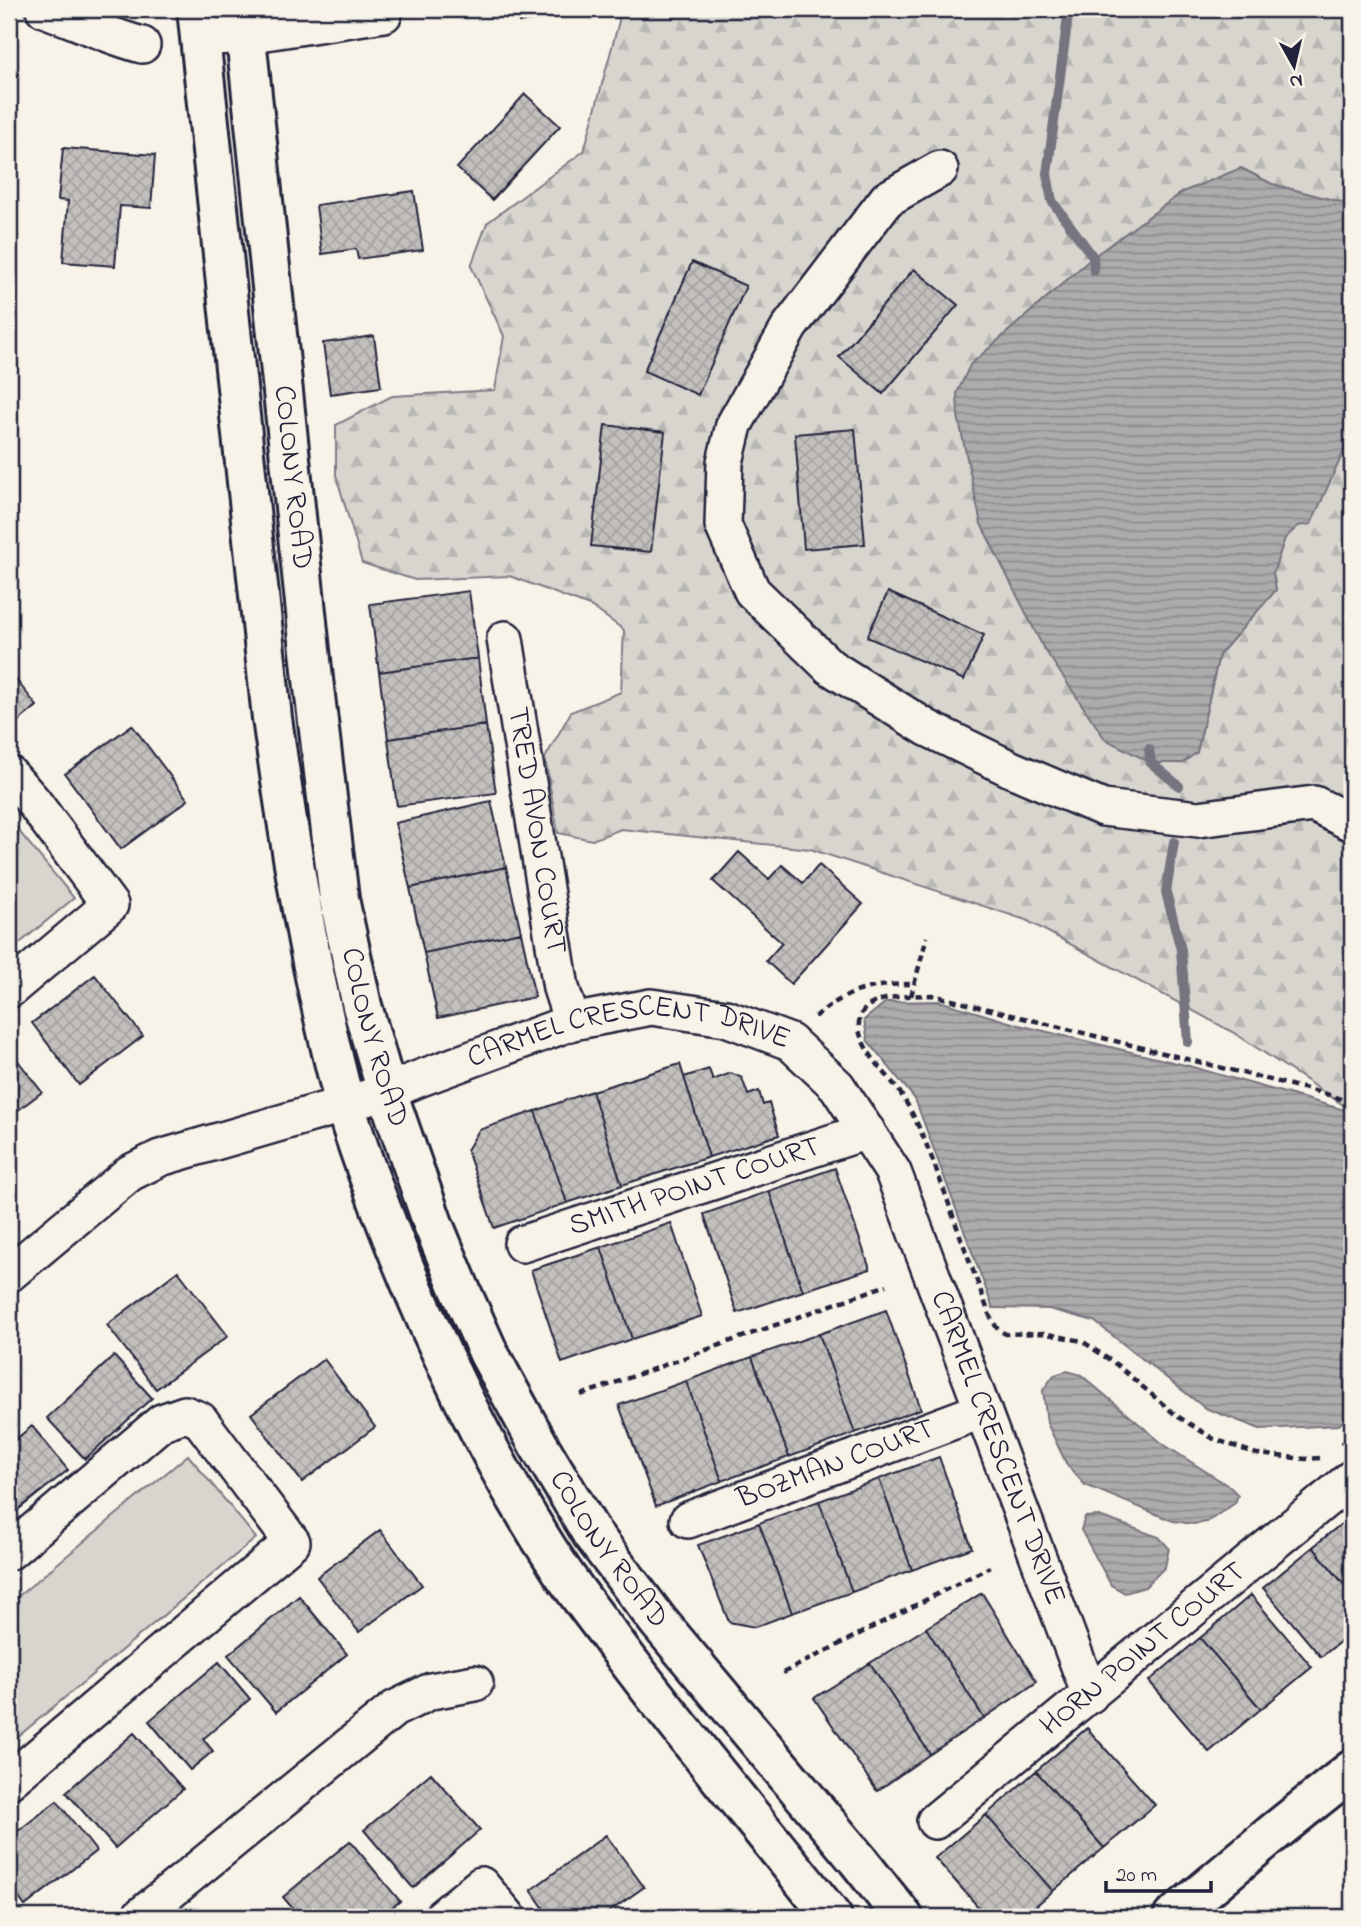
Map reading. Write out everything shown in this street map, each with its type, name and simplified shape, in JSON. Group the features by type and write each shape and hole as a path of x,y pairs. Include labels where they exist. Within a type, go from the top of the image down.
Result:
{"main road":[{"name":"COLONY ROAD","path":"244,22 310,652 339,898 362,1006 387,1093 433,1224 480,1332 538,1444 592,1534 658,1621 857,1858 903,1917"},
{"name":"COLONY ROAD","path":"198,23 281,781 307,941 345,1105 366,1169 412,1289 460,1390 506,1481 562,1571 662,1706 832,1917"},
{"path":"1173,1917 1352,1770"}],"street":[{"path":"44,9 142,46"},
{"path":"198,23 384,15"},
{"path":"940,169 887,199 790,326 734,425 725,462 723,525 752,591 830,667 928,728 1011,769 1103,808 1198,819 1314,804 1352,823"},
{"name":"TRED AVON COURT","path":"505,639 561,988 572,1023"},
{"path":"9,774 32,800 110,905 9,990"},
{"name":"CARMEL CRESCENT DRIVE","path":"9,1274 130,1173 160,1158 387,1093 418,1079 572,1023 651,1007 726,1018 790,1042 837,1086 893,1172 1090,1695"},
{"name":"SMITH POINT COURT","path":"522,1244 867,1131"},
{"name":"BOZMAN COURT","path":"688,1520 983,1410"},
{"path":"9,1552 162,1422 185,1414 200,1420 292,1542 9,1781"},
{"name":"HORN POINT COURT","path":"936,1821 1090,1695 1338,1462"},
{"path":"139,1917 394,1709 431,1691 475,1683"},
{"path":"442,1917 481,1885 508,1917"}],"path":[{"path":"911,996 927,937"},
{"path":"806,1024 847,994 887,984 914,984"},
{"path":"1352,1103 1326,1094 932,995 896,997 874,1002 861,1014 858,1027 863,1044 900,1091 920,1125 990,1316 998,1330 1006,1334 1043,1333 1082,1341 1117,1365 1177,1416 1214,1439 1256,1454 1338,1462 1352,1436"},
{"path":"581,1395 887,1285"},
{"path":"783,1673 990,1567"}],"green space":[{"path":"618,9 1352,9 1352,205 1272,184 1241,168 1183,192 1093,257 970,365 1197,752 1219,655 1276,590 1273,573 1285,538 1298,526 1352,433 1352,1111 1236,1034 1026,920 810,849 621,829 592,840 558,833 545,758 571,712 621,692 624,630 592,607 510,576 415,580 362,563 336,475 336,425 392,396 495,390 504,336 471,266 487,223 584,151 619,21"},
{"path":"9,819 74,898 9,952"},
{"path":"188,1455 256,1538 9,1744 9,1604"}],"shaded area":[{"path":"1241,168 1272,184 1352,205 1352,433 1311,524 1298,526 1285,538 1273,573 1276,590 1219,655 1197,752 1183,763 1151,763 1105,739 1043,647 981,524 958,416 957,393 970,365 1093,257 1183,192"},
{"path":"939,1001 1019,1025 1189,1066 1352,1112 1352,1413 1339,1425 1260,1429 1205,1408 1094,1321 1049,1309 993,1308 915,1099 868,1041 864,1020 886,1002"},
{"path":"1067,1371 1081,1375 1163,1444 1230,1487 1238,1495 1235,1503 1207,1522 1193,1524 1173,1521 1085,1485 1067,1465 1047,1423 1043,1390 1054,1375"},
{"path":"1099,1516 1159,1537 1169,1548 1165,1567 1145,1587 1125,1593 1111,1585 1081,1530 1085,1517"}],"building":[{"path":"517,9 581,9 582,13 519,22"},
{"path":"525,94 560,126 492,200 457,168"},
{"path":"63,148 155,155 151,208 120,206 115,266 63,262 68,201 58,200"},
{"path":"414,191 423,250 358,259 356,249 322,254 316,205"},
{"path":"692,262 746,286 698,395 644,371"},
{"path":"914,269 958,305 883,394 839,357"},
{"path":"374,336 381,387 330,394 323,343"},
{"path":"605,425 665,432 651,552 591,546"},
{"path":"855,429 865,544 804,549 795,434"},
{"path":"469,591 478,658 379,672 370,604"},
{"path":"888,592 984,635 964,680 867,637"},
{"path":"478,658 486,725 388,739 379,672"},
{"path":"9,671 37,706 9,729"},
{"path":"132,725 188,800 121,849 65,774"},
{"path":"486,725 496,793 397,806 388,739"},
{"path":"491,801 506,867 410,888 395,823"},
{"path":"739,852 769,879 782,865 803,883 819,865 863,904 791,984 766,961 782,943 713,881"},
{"path":"506,867 521,932 424,953 410,888"},
{"path":"521,932 535,997 438,1018 424,953"},
{"path":"95,975 143,1036 79,1085 32,1023"},
{"path":"9,1049 42,1092 9,1117"},
{"path":"680,1064 709,1157 622,1185 592,1091"},
{"path":"709,1069 713,1080 731,1073 742,1078 748,1095 759,1091 763,1105 769,1103 779,1135 709,1157 684,1077"},
{"path":"592,1091 622,1185 567,1203 535,1111"},
{"path":"535,1111 567,1203 494,1228 467,1150 479,1130"},
{"path":"835,1168 870,1269 803,1291 769,1191"},
{"path":"769,1191 803,1291 737,1313 704,1214"},
{"path":"671,1223 702,1316 632,1339 601,1247"},
{"path":"601,1247 632,1339 562,1363 531,1270"},
{"path":"178,1271 228,1336 156,1389 107,1325"},
{"path":"886,1310 921,1409 855,1433 819,1334"},
{"path":"819,1334 855,1433 789,1457 752,1357"},
{"path":"114,1356 152,1398 85,1459 47,1418"},
{"path":"752,1357 789,1457 722,1481 686,1381"},
{"path":"324,1359 375,1427 302,1482 251,1414"},
{"path":"686,1381 722,1481 656,1506 619,1405"},
{"path":"32,1426 68,1470 9,1517 9,1445"},
{"path":"939,1457 972,1548 912,1570 879,1479"},
{"path":"879,1479 912,1570 852,1592 819,1501"},
{"path":"819,1501 852,1592 792,1613 759,1523"},
{"path":"1352,1515 1352,1594 1313,1547"},
{"path":"759,1523 792,1613 755,1627 729,1622 698,1545"},
{"path":"380,1530 422,1585 359,1632 317,1577"},
{"path":"1313,1547 1352,1594 1352,1632 1321,1657 1263,1588"},
{"path":"982,1593 1037,1682 984,1718 926,1628"},
{"path":"1251,1595 1312,1667 1261,1709 1200,1638"},
{"path":"299,1596 347,1654 276,1712 228,1655"},
{"path":"926,1628 984,1718 930,1754 870,1663"},
{"path":"1200,1638 1261,1709 1209,1752 1149,1681"},
{"path":"219,1662 250,1699 203,1739 213,1751 190,1770 149,1721"},
{"path":"870,1663 930,1754 877,1791 814,1698"},
{"path":"1087,1728 1155,1805 1104,1848 1036,1771"},
{"path":"134,1733 183,1789 115,1848 66,1792"},
{"path":"1036,1771 1104,1848 1053,1891 986,1815"},
{"path":"431,1773 480,1830 413,1888 364,1830"},
{"path":"57,1801 96,1851 25,1906 9,1885 9,1838"},
{"path":"986,1815 1053,1891 1023,1917 987,1917 935,1858"},
{"path":"606,1835 644,1887 602,1917 550,1917 531,1890"},
{"path":"350,1841 400,1901 380,1917 300,1917 283,1897"},
{"path":"267,1910 273,1917 258,1917"}],"waterway":[{"path":"1069,9 1047,174 1052,201 1093,257 1094,271"},
{"path":"1149,749 1151,763 1179,786"},
{"path":"1174,842 1166,892 1181,950 1188,1042"}]}
